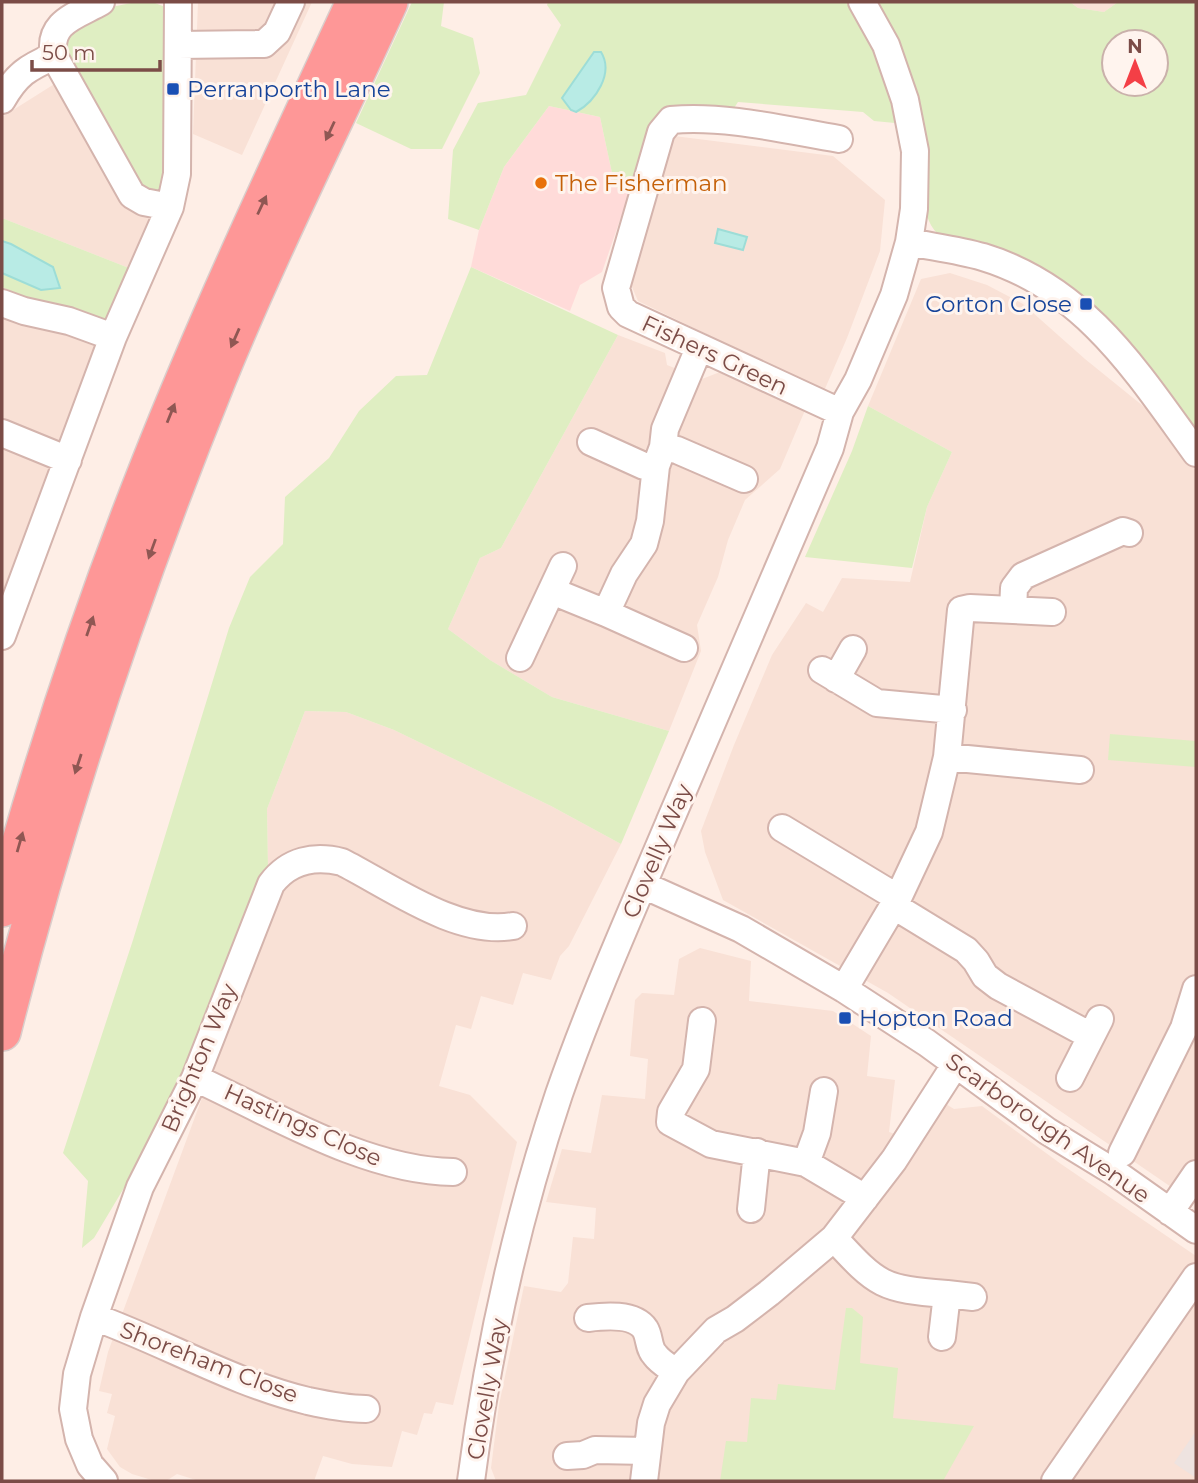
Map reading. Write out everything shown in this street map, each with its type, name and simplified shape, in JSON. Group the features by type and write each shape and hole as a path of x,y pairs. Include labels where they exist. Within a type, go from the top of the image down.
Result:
{"highway":[{"path":"2,908 30,807 149,466 204,333 355,2"},
{"path":"2,1032 57,829 100,694 176,483 259,283 389,2"}],"street":[{"path":"101,2 58,26 52,43 54,56 132,195 144,202 170,207"},
{"path":"2,636 113,337 170,207 177,174 178,2"},
{"path":"178,45 264,44 277,32 291,2"},
{"path":"862,2 886,45 905,100 915,151 914,209 909,242 983,257 1053,289 1075,305 1128,361 1196,453"},
{"path":"2,100 12,83 26,68 54,56"},
{"name":"Fishers Green","path":"839,139 736,123 671,120 664,126 618,277 617,297 628,314 841,412"},
{"name":"Clovelly Way","path":"471,1481 483,1397 499,1315 536,1170 559,1094 629,916 830,448 841,412 858,380 894,295 909,242"},
{"path":"2,303 69,321 113,337"},
{"path":"606,613 624,574 644,544 665,429 699,348"},
{"path":"2,433 68,460"},
{"path":"591,442 644,466 659,456 677,450 744,479"},
{"path":"1013,610 1014,588 1023,576 1123,531 1129,533"},
{"path":"520,658 563,566"},
{"path":"552,591 684,648"},
{"path":"844,989 896,902 929,832 947,757 961,610 970,608 1052,612"},
{"path":"853,649 829,675 877,703 953,710"},
{"path":"947,757 1081,768"},
{"path":"782,828 966,950 985,976 998,986 1096,1028 1070,1078"},
{"name":"Brighton Way","path":"104,1481 82,1451 73,1409 77,1374 140,1187 195,1078 271,884 279,874 298,863 322,858 342,862 446,918 498,929 513,926"},
{"name":"Scarborough Avenue","path":"643,885 741,929 844,989 928,1043 1047,1131 1114,1172 1196,1230"},
{"path":"1122,1153 1184,1028 1196,989"},
{"path":"702,1021 696,1069 671,1112 670,1122 710,1143 806,1163 865,1198"},
{"path":"644,1481 651,1423 657,1404 676,1372 716,1330 735,1320 834,1238 894,1160 955,1065"},
{"name":"Hastings Close","path":"195,1078 355,1153 414,1169 453,1172"},
{"path":"806,1163 817,1133 824,1091"},
{"path":"751,1209 757,1152"},
{"path":"1170,1212 1196,1174"},
{"path":"834,1238 875,1280 891,1287 973,1297"},
{"path":"1055,1481 1196,1277"},
{"path":"942,1337 947,1294"},
{"name":"Shoreham Close","path":"94,1317 277,1393 335,1407 366,1409"},
{"path":"588,1318 620,1317 636,1322 645,1328 655,1356 676,1372"},
{"path":"567,1456 583,1455 595,1450 647,1451"}],"shaded area":[{"path":"198,2 312,2 242,155 193,134"},
{"path":"1070,2 1118,2 1104,12 1078,8"},
{"path":"56,83 158,220 134,270 2,218 2,117"},
{"path":"549,106 600,117 615,187 630,191 602,272 580,285 570,311 471,267 479,230 504,167"},
{"path":"674,136 833,156 885,200 880,251 824,391 638,301 629,280"},
{"path":"950,273 987,285 1023,304 1148,410 1196,471 1196,1204 888,993 723,900 705,852 701,831 734,745 772,655 806,603 823,612 842,578 910,582 927,507 952,452 868,406 921,279"},
{"path":"2,309 99,345 26,532 2,602"},
{"path":"618,335 665,353 667,365 702,379 720,372 806,408 780,469 745,500 728,540 718,577 697,625 701,651 669,731 552,697 490,660 448,629 480,558 501,548"},
{"path":"305,711 346,712 394,730 551,806 621,844 569,946 560,956 551,980 523,973 513,1005 481,996 471,1029 456,1025 439,1086 470,1095 517,1142 453,1405 436,1402 432,1414 424,1413 417,1435 402,1431 392,1467 352,1464 323,1456 314,1481 199,1481 177,1474 166,1481 155,1481 120,1467 107,1449 115,1416 107,1413 112,1394 99,1391 108,1352 276,898 268,867 267,809"},
{"path":"700,948 751,961 749,1001 833,1011 871,1036 867,1076 895,1080 889,1132 916,1141 941,1101 954,1109 982,1106 1061,1164 1196,1256 1196,1481 496,1481 491,1468 499,1405 524,1286 561,1292 568,1283 573,1237 594,1239 596,1208 546,1202 562,1149 591,1153 602,1095 645,1099 648,1059 630,1056 635,1000 642,993 674,995 679,959"},
{"path":"1196,1431 1196,1478 1174,1463"}],"green space":[{"path":"412,2 444,2 441,26 473,38 480,73 442,149 411,149 356,123"},
{"path":"548,2 847,2 865,29 878,59 895,123 874,121 863,112 738,102 730,114 650,128 630,191 615,187 600,117 549,106 504,167 479,230 448,219 453,150 478,103 526,95 561,25 547,5"},
{"path":"877,2 1070,2 1078,8 1104,12 1118,2 1196,2 1196,426 1189,426 1111,324 938,234 931,225 925,206 924,131 916,92 903,55"},
{"path":"131,3 155,3 165,7 169,174 162,192 142,193 59,42 107,8"},
{"path":"2,218 134,270 109,322 2,287"},
{"path":"471,267 618,335 501,548 480,558 448,629 490,660 552,697 669,731 621,844 551,806 394,730 346,712 305,711 267,809 268,867 161,1126 94,1238 82,1248 88,1181 63,1153 133,940 229,628 250,577 283,544 285,497 329,458 359,411 396,376 427,375"},
{"path":"868,406 952,452 927,507 912,568 805,557 852,451"},
{"path":"1110,734 1196,741 1196,767 1108,760"},
{"path":"846,1308 852,1308 863,1317 860,1363 898,1368 893,1418 974,1426 943,1481 720,1481 726,1441 747,1442 751,1398 776,1400 778,1384 835,1390"}],"water":[{"path":"594,52 601,52 604,77 596,94 576,112 571,110 562,98"},
{"path":"718,229 747,237 743,250 715,243"},
{"path":"2,241 53,267 60,288 41,290 2,273"}],"place":[{"name":"Perranporth Lane","path":"173,89"},
{"name":"The Fisherman","path":"541,183"},
{"name":"Corton Close","path":"1086,304"},
{"name":"Hopton Road","path":"845,1018"}]}
